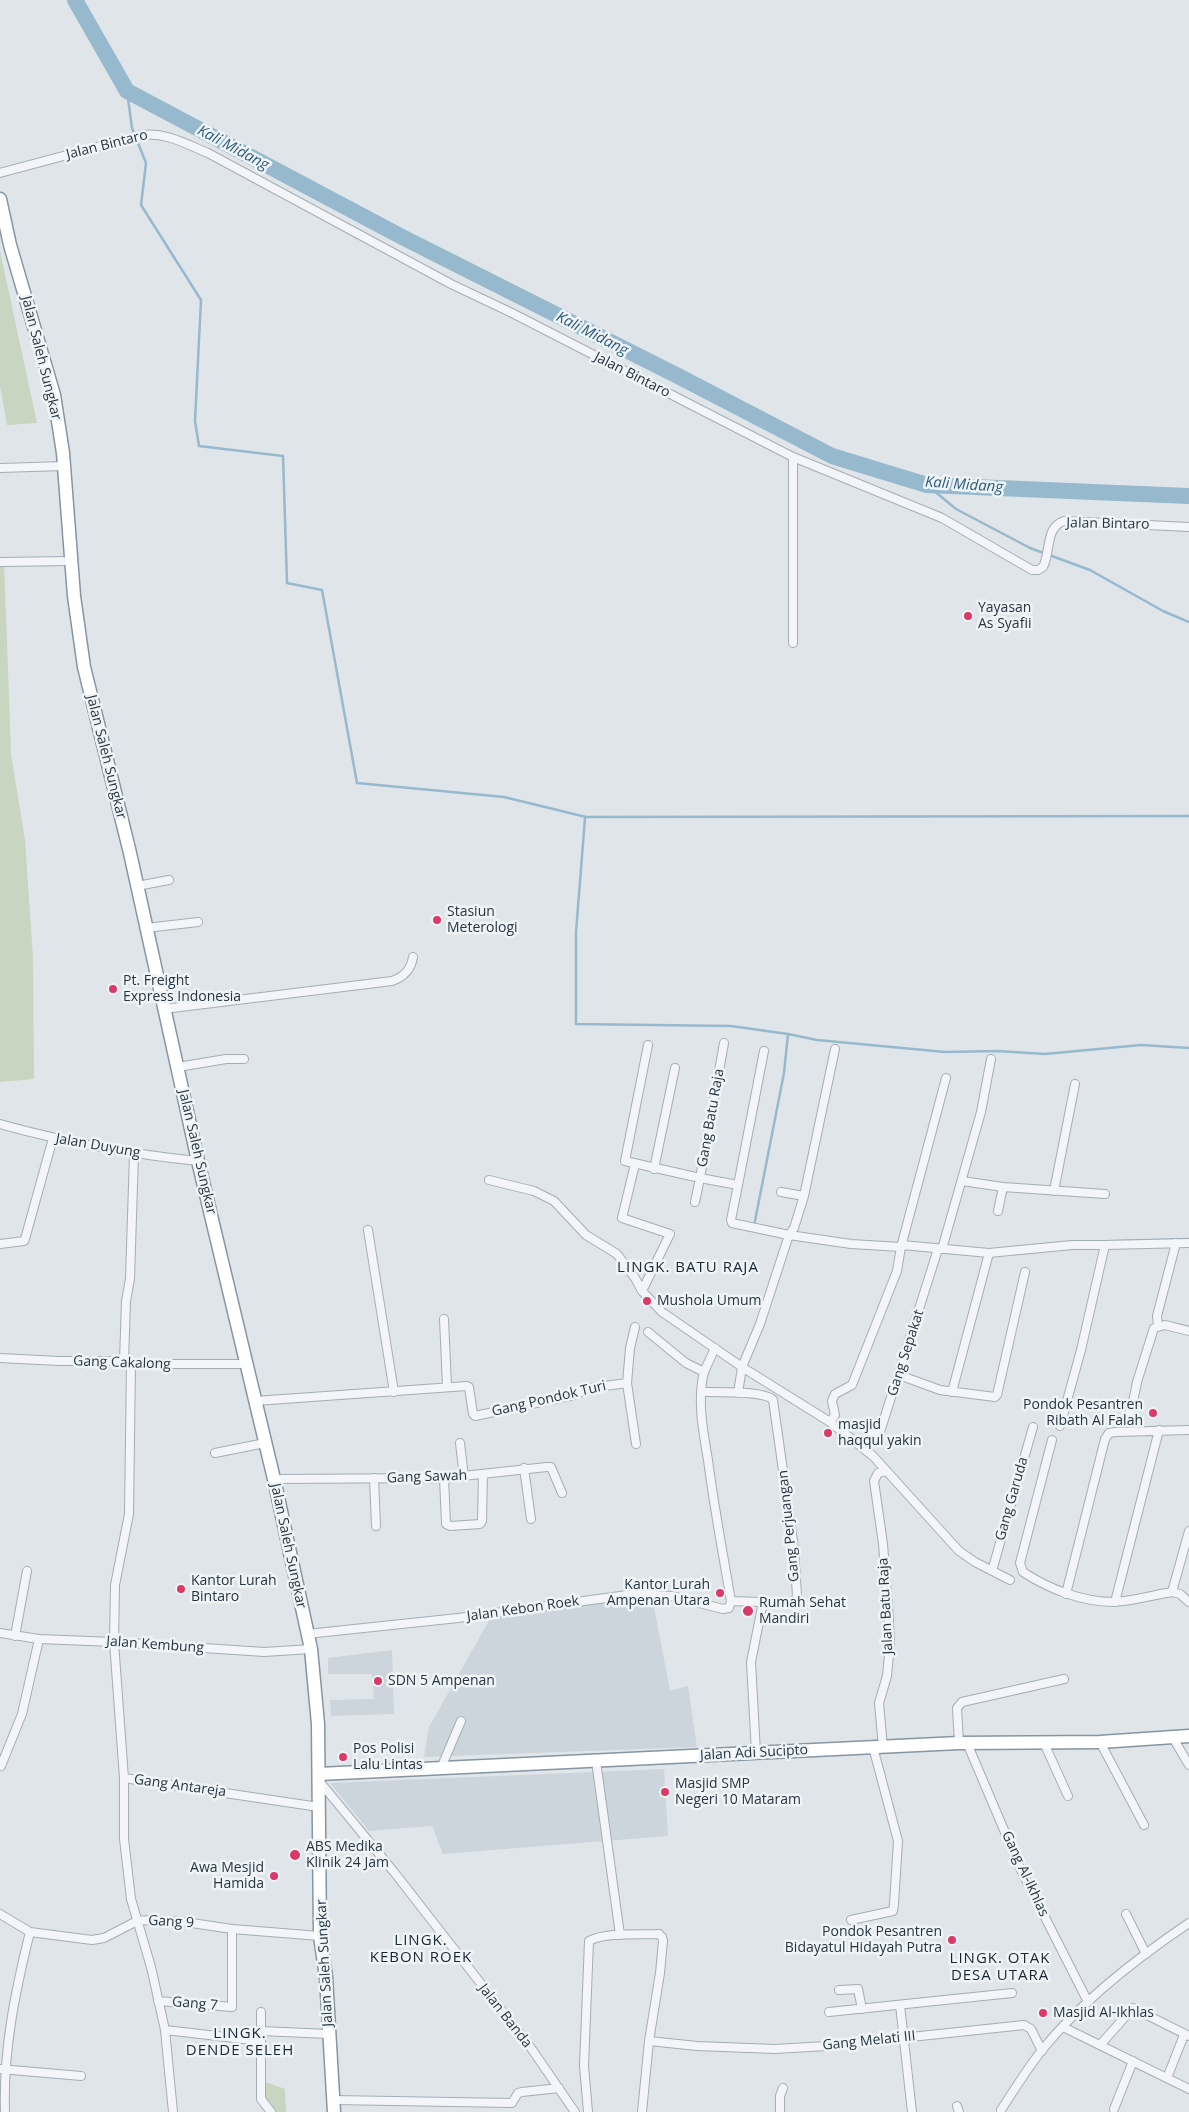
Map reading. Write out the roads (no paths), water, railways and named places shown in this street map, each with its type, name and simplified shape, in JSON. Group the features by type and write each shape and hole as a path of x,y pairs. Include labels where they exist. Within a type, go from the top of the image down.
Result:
{"highway":[{"name":"Jalan Saleh Sungkar","path":"0,199 10,245 54,395 64,466 74,596 84,667 137,886 245,1364 274,1479 310,1649 318,1724 320,1936 326,1977 334,2106"},
{"name":"Jalan Adi Sucipto","path":"319,1778 441,1768 963,1743 1100,1742 1189,1736"}],"street":[{"name":"Jalan Bintaro","path":"0,173 142,134 155,133 170,137 208,153 451,284 512,313 793,457 942,518 1032,570 1041,569 1046,560 1048,546 1055,526 1070,520 1189,527"},
{"path":"793,457 793,643"},
{"path":"0,468 36,469 64,466"},
{"path":"0,562 71,561"},
{"path":"137,886 169,880"},
{"path":"146,928 198,922"},
{"path":"164,1009 392,981 406,974 413,957"},
{"name":"Gang Batu Raja","path":"724,1043 700,1178 738,1185"},
{"path":"648,1045 625,1158 628,1163 700,1178 695,1202"},
{"path":"738,1393 742,1367 760,1324 804,1196 835,1049"},
{"path":"764,1051 731,1220 732,1223 851,1244 990,1253 1072,1245 1189,1243"},
{"path":"178,1067 226,1059 244,1059"},
{"name":"Gang Sepakat","path":"862,1447 867,1435 880,1432 962,1181 981,1112 992,1059"},
{"path":"654,1169 675,1068"},
{"path":"830,1422 835,1415 832,1401 835,1394 852,1385 897,1271 901,1246 946,1078"},
{"path":"1054,1191 1075,1084"},
{"name":"Jalan Duyung","path":"0,1124 53,1138 134,1154 198,1160"},
{"path":"0,1244 24,1241 53,1138"},
{"path":"124,1778 114,1642 115,1586 129,1514 126,1296 130,1279 134,1154"},
{"path":"634,1164 622,1218 670,1234 642,1291"},
{"path":"489,1180 534,1191 554,1201 586,1235 617,1254 642,1291 662,1312 742,1367 830,1422 862,1447 886,1470 959,1550 1010,1580"},
{"path":"962,1181 1003,1187 1105,1194"},
{"path":"998,1211 1003,1187"},
{"path":"781,1192 804,1196"},
{"path":"368,1230 394,1392"},
{"path":"1158,1326 1157,1316 1176,1243"},
{"path":"1060,1426 1082,1350 1105,1245"},
{"path":"952,1392 990,1253"},
{"path":"899,1375 952,1392 992,1398 997,1395 1025,1272"},
{"path":"444,1319 447,1386"},
{"path":"1126,1420 1132,1407 1137,1382 1152,1332 1158,1326 1165,1325 1189,1331"},
{"path":"636,1327 630,1348 627,1383 636,1444"},
{"path":"648,1332 686,1364 704,1372"},
{"path":"715,1348 704,1372 701,1392 702,1409 711,1482 732,1601"},
{"name":"Gang Cakalong","path":"0,1358 128,1363 245,1364"},
{"name":"Gang Pondok Turi","path":"254,1401 394,1392 447,1386 469,1387 473,1414 475,1416 574,1395 590,1388 627,1383"},
{"name":"Gang Perjuangan","path":"701,1392 738,1393 771,1397 773,1400 794,1548 797,1596 790,1603 732,1601"},
{"name":"Gang Garuda","path":"992,1571 1033,1426"},
{"path":"1115,1602 1159,1430"},
{"path":"1066,1594 1105,1438 1109,1433 1116,1432 1189,1430"},
{"path":"1052,1440 1020,1568 1022,1572 1066,1594 1084,1598 1115,1602 1172,1592 1180,1594 1189,1602"},
{"path":"215,1453 265,1443"},
{"path":"460,1443 464,1477"},
{"name":"Gang Sawah","path":"274,1479 444,1478 524,1468 551,1467 562,1493"},
{"path":"524,1468 531,1518"},
{"name":"Jalan Batu Raja","path":"878,1747 879,1703 887,1676 890,1644 883,1544 874,1481 878,1474 886,1470"},
{"path":"444,1478 446,1524 450,1526 480,1524 482,1521 482,1474"},
{"path":"374,1478 376,1526"},
{"path":"1172,1592 1189,1531"},
{"path":"14,1636 27,1571"},
{"name":"Jalan Kebon Roek","path":"307,1634 458,1618 635,1594 672,1596 723,1609 729,1608 732,1601"},
{"path":"756,1753 752,1662 763,1602"},
{"name":"Jalan Kembung","path":"0,1633 14,1636 31,1636 38,1639 264,1652 310,1649"},
{"path":"1,1766 22,1714 38,1639"},
{"path":"963,1743 958,1708 962,1702 1064,1679"},
{"path":"441,1768 461,1721"},
{"path":"1173,1738 1189,1765"},
{"path":"1100,1742 1144,1825"},
{"name":"Gang Al-Ikhlas","path":"963,1743 1020,1870 1088,2002"},
{"path":"1044,1743 1068,1796"},
{"path":"851,1920 893,1911 898,1841 878,1747"},
{"path":"596,1761 620,1935"},
{"name":"Gang Antareja","path":"173,2112 165,2030 151,1967 131,1899 124,1839 124,1778 319,1807"},
{"name":"Jalan Banda","path":"319,1778 531,2048 575,2112"},
{"name":"Gang 9","path":"0,1914 30,1932 97,1940 137,1921 185,1922 320,1936"},
{"path":"1126,1914 1146,1954"},
{"path":"1001,2110 1042,2050 1088,2002 1146,1954 1189,1923"},
{"name":"Gang 7","path":"158,2001 232,2007 232,1928"},
{"path":"5,2112 3,2069 7,2040 18,1980 30,1932"},
{"path":"588,2112 584,2066 587,1947 589,1941 594,1938 620,1935 659,1934 662,1937 660,1973 649,2041 642,2112"},
{"path":"838,1990 858,1989 862,2009"},
{"path":"829,2012 1012,1993"},
{"path":"900,2005 912,2112"},
{"path":"1100,2045 1133,2008 1186,2036 1166,2078"},
{"path":"261,2012 261,2099 271,2111"},
{"name":"Gang Melati III","path":"649,2041 697,2046 775,2049 826,2046 1024,2025 1031,2029 1042,2050"},
{"path":"1063,2027 1189,2089"},
{"path":"165,2030 261,2041"},
{"path":"261,2031 329,2034"},
{"path":"1114,2109 1133,2061"},
{"path":"3,2069 81,2076"},
{"path":"334,2106 512,2103 518,2093 559,2088"},
{"path":"780,2112 780,2096 783,2088"}],"waterway":[{"name":"Kali Midang","path":"75,0 127,91 404,238 832,456 927,485 1189,496"},
{"path":"127,91 132,128 146,163 141,205 201,300 195,421 199,446 283,456 287,583 322,590 357,783 504,797 586,817 1189,816"},
{"path":"927,485 956,509 1030,548 1090,570 1163,611 1189,622"},
{"path":"585,818 576,932 576,1024 731,1026 788,1034 784,1073 754,1226"},
{"path":"788,1034 817,1040 945,1052 997,1051 1045,1054 1141,1045 1189,1048"},
{"path":"1081,1242 1189,1239"}],"place":[{"name":"Yayasan As Syafii","path":"968,616"},
{"name":"Stasiun Meterologi","path":"437,920"},
{"name":"Pt. Freight Express Indonesia","path":"113,989"},
{"name":"Mushola Umum","path":"647,1301"},
{"name":"Pondok Pesantren Ribath Al Falah","path":"1153,1413"},
{"name":"masjid haqqul yakin","path":"828,1433"},
{"name":"Kantor Lurah Bintaro","path":"181,1589"},
{"name":"Kantor Lurah Ampenan Utara","path":"720,1593"},
{"name":"Rumah Sehat Mandiri","path":"748,1611"},
{"name":"SDN 5 Ampenan","path":"378,1681"},
{"name":"Pos Polisi Lalu Lintas","path":"343,1757"},
{"name":"Masjid SMP Negeri 10 Mataram","path":"665,1792"},
{"name":"ABS Medika Klinik 24 Jam","path":"295,1855"},
{"name":"Awa Mesjid Hamida","path":"274,1876"},
{"name":"Pondok Pesantren Bidayatul Hidayah Putra","path":"952,1940"},
{"name":"Masjid Al-Ikhlas","path":"1043,2013"}],"district":[{"name":"LINGK. BATU RAJA","path":"688,1268"},
{"name":"LINGK. KEBON ROEK","path":"421,1950"},
{"name":"LINGK. OTAK DESA UTARA","path":"1000,1968"},
{"name":"LINGK. DENDE SELEH","path":"240,2042"}]}
